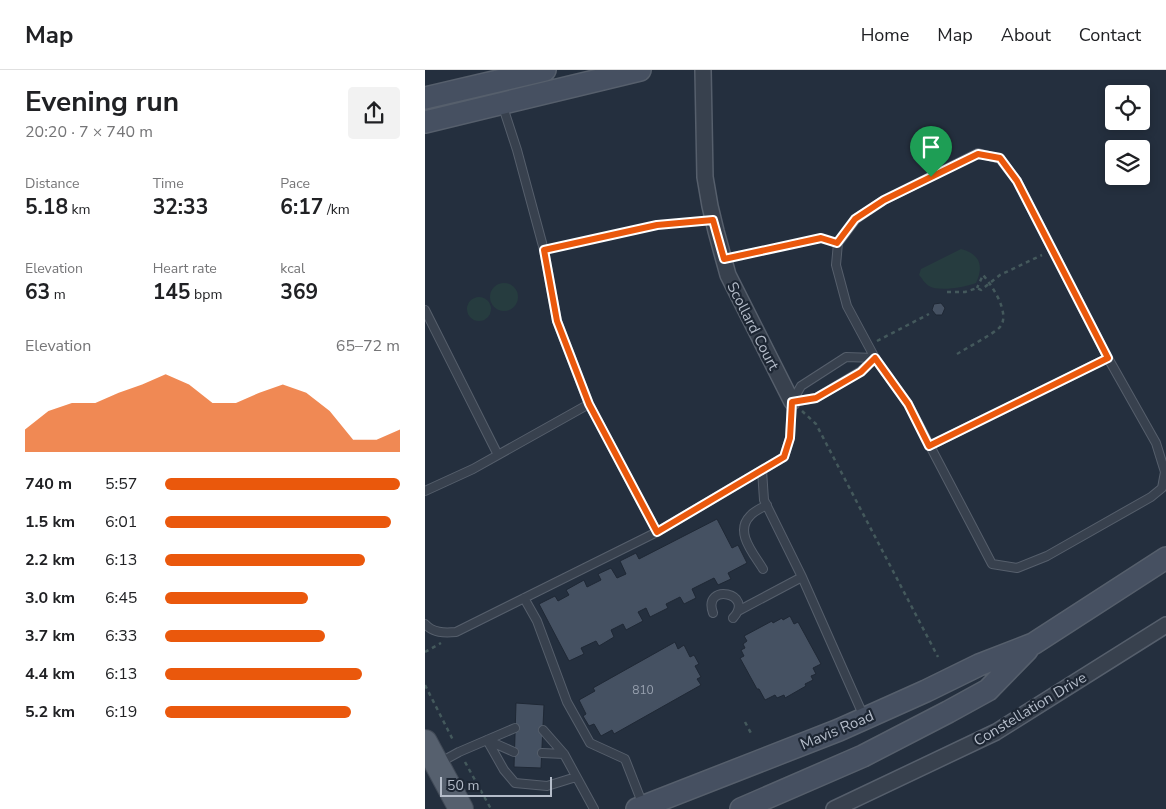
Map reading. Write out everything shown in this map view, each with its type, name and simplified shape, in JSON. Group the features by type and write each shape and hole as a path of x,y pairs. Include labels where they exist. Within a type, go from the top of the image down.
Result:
{"main road":[{"path":"425,98 498,75 545,70"},
{"path":"425,122 640,70"},
{"name":"Mavis Road","path":"640,808 865,719 979,665 1033,644 1166,558"},
{"name":"Mavis Road","path":"741,809 863,756 988,690 1033,644"},
{"path":"425,742 461,809"}],"street":[{"name":"Scollard Court","path":"703,70 705,177 713,220 728,275 792,402"},
{"path":"498,75 502,104"},
{"name":"Constellation Drive","path":"834,809 996,732 1166,625"}],"lane":[{"path":"502,104 517,150 544,250 557,321 589,404 657,532"},
{"path":"978,154 1000,158 1017,181 1108,358 1156,443 1165,472 1162,488 1151,498 1047,556 1017,568 992,564 908,404 875,358 847,306 836,265 837,243 855,219 884,200 978,154"},
{"path":"425,310 498,455"},
{"path":"425,624 430,629 443,633 456,632 657,532 763,470 784,457 790,438 792,402 801,386 846,357 875,358"},
{"path":"792,402 816,398 861,372 875,358"},
{"path":"929,446 1108,358"},
{"path":"425,491 498,455 589,404"},
{"path":"763,470 764,500 802,577 865,719"},
{"path":"763,568 744,537 744,525 750,516 767,505"},
{"path":"733,618 738,611 802,577"},
{"path":"713,613 711,606 715,598 723,594 732,595 735,598 738,611"},
{"path":"524,598 537,621 567,702 590,744 625,759 640,808"},
{"path":"437,764 515,728"},
{"path":"543,730 564,754 594,809"},
{"path":"487,740 514,752"},
{"path":"487,740 503,770 515,783 547,786 577,777"},
{"path":"541,753 564,754"}],"path":[{"path":"544,250 657,225 713,220"},
{"path":"724,259 821,238 837,243"},
{"path":"947,292 965,292 977,288 981,290 1000,275 1053,250"},
{"path":"957,354 1000,327 1004,317 1002,306 990,282 983,275 977,288"},
{"path":"868,345 929,314"},
{"path":"792,402 816,424 938,657"},
{"path":"425,652 441,643"},
{"path":"425,685 453,738"},
{"path":"745,722 752,735"},
{"path":"466,764 491,809"}],"green space":[{"path":"961,249 972,254 979,262 980,271 976,283 939,289 928,285 919,275 921,269"},
{"path":"504,283 514,287 518,297 514,307 504,311 494,307 490,297 494,287"},
{"path":"479,297 484,298 490,304 490,314 484,320 479,321 474,320 468,314 467,309 468,304 474,298"}],"building":[{"path":"941,303 945,308 942,315 936,315 932,310 934,304"},
{"path":"717,519 732,548 738,545 747,563 728,573 731,579 718,585 714,578 692,589 696,598 684,604 680,597 666,604 668,608 650,617 646,608 638,612 643,621 626,630 623,624 611,630 614,637 599,646 596,641 581,648 584,654 569,661 539,604 555,596 558,601 569,595 566,590 584,580 587,587 601,580 598,574 611,568 617,578 626,574 620,561 636,553 639,559"},
{"path":"790,616 794,624 798,622 821,664 813,668 816,674 811,676 813,680 805,684 806,686 785,698 784,695 777,698 775,695 765,700 740,658 744,656 741,650 745,648 743,644 747,641 744,636 772,621 773,623"},
{"path":"675,642 678,649 684,645 690,657 694,655 699,664 695,666 701,677 697,679 701,685 614,734 612,730 601,736 594,724 589,726 583,716 586,714 579,700 595,691 593,688"},
{"path":"516,703 544,705 541,768 514,767"}],"route":[{"path":"978,154 1000,158 1017,181 1108,358 929,446 908,404 875,358 861,372 816,398 792,402 790,438 784,457 657,532 589,404 557,321 544,250 657,225 713,220 724,259 821,238 837,243 855,219 884,200 931,177 978,154"}]}
